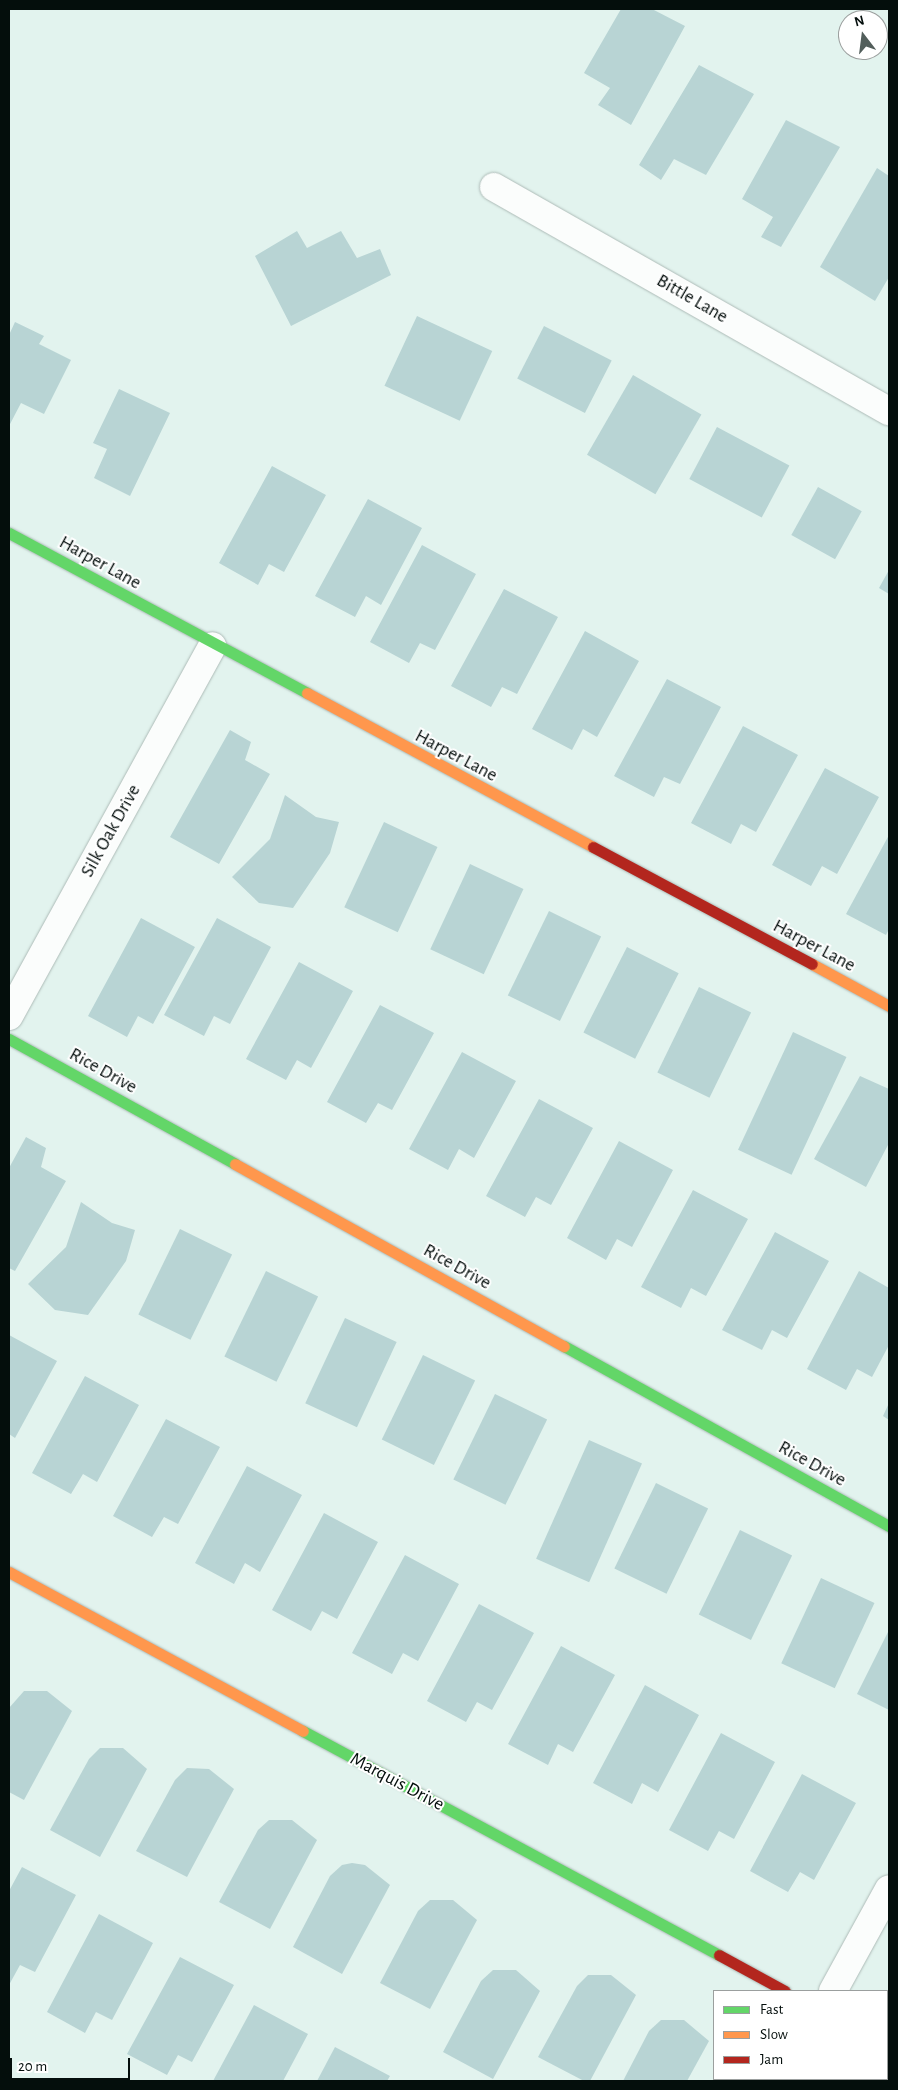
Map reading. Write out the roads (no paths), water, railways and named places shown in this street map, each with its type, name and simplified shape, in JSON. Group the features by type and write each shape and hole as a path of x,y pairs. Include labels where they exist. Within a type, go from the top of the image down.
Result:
{"street":[{"name":"Bittle Lane","path":"494,187 889,411"},
{"name":"Harper Lane","path":"9,533 212,646 889,1006"},
{"name":"Silk Oak Drive","path":"9,1016 212,646"},
{"name":"Rice Drive","path":"9,1039 889,1526"},
{"name":"Marquis Drive","path":"9,1572 783,1990"},
{"path":"834,1990 889,1889"}]}
